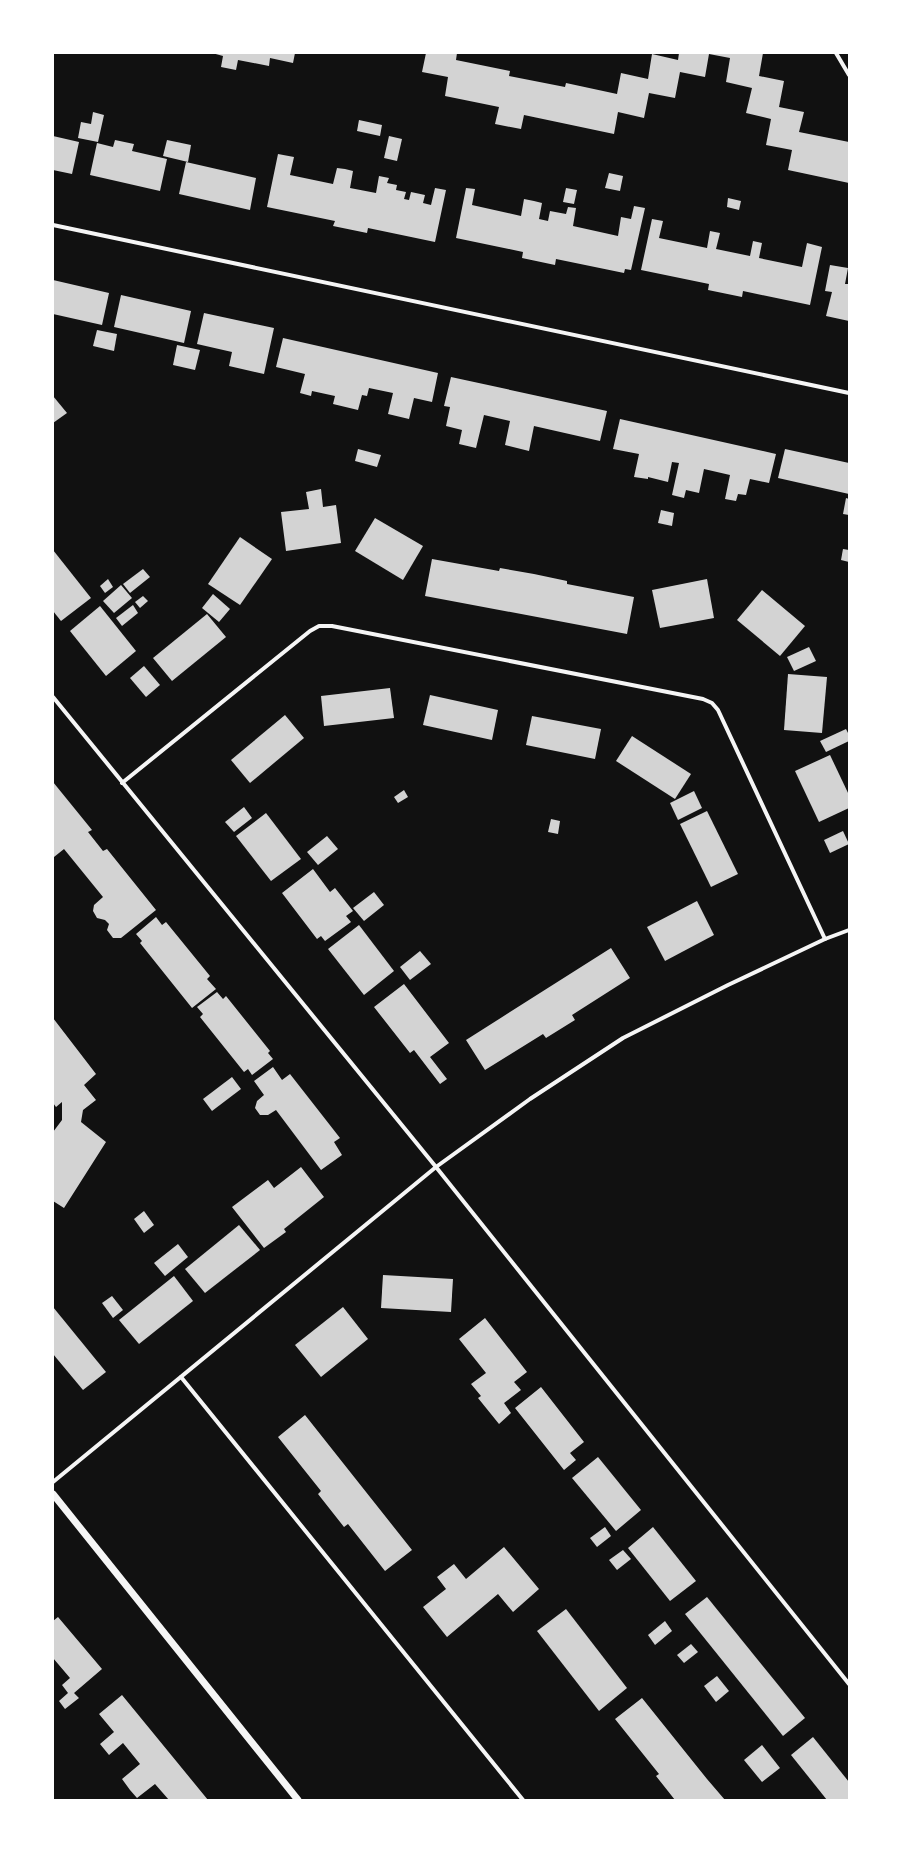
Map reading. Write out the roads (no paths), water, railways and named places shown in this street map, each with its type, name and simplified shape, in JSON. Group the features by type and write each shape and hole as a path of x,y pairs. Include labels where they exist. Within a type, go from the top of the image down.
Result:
{"street":[{"path":"836,53 849,76"},
{"path":"53,225 849,393"},
{"path":"122,783 310,631 319,626 332,626 703,699 712,703 718,710 825,939"},
{"path":"53,698 436,1167 849,1684"},
{"path":"53,1482 436,1167 530,1099 623,1038 728,985 825,939 849,930"},
{"path":"181,1377 523,1800"},
{"path":"53,1494 298,1800"}]}
